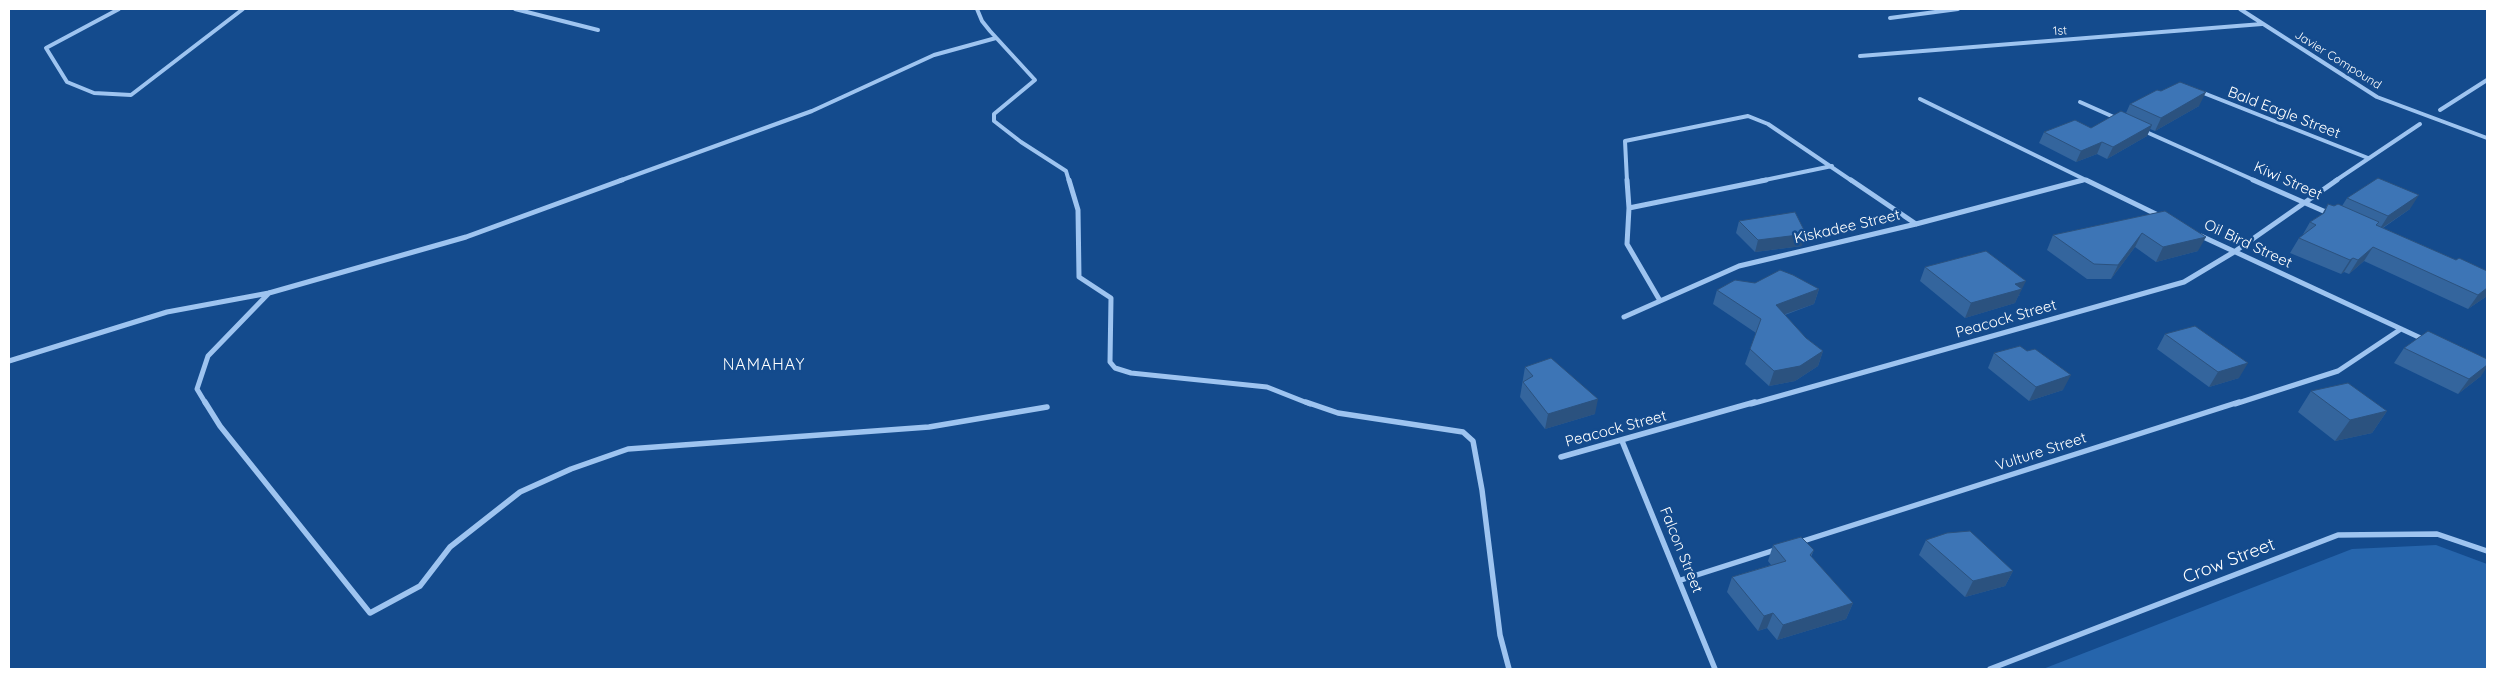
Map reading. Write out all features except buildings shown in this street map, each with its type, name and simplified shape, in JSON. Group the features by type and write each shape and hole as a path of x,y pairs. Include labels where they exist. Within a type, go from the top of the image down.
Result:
{"street":[{"path":"119,9 46,48 67,82 94,93 131,95 243,9"},
{"path":"515,9 598,30"},
{"path":"977,9 982,21 1025,67 1034,80 994,114 994,120 1021,142 1066,171 1078,210 1079,277 1111,298 1110,362 1115,368 1131,373 1267,387 1286,396 1338,413 1463,432 1473,441 1482,490 1500,635 1509,669"},
{"path":"1890,18 1958,9"},
{"name":"Javier Compound","path":"2240,9 2377,97 2487,138"},
{"name":"1st","path":"1860,56 2262,24"},
{"path":"9,362 167,312 269,293 466,237 560,204 667,162 812,111 934,55 996,38"},
{"path":"2440,110 2487,80"},
{"name":"Bald Eagle Street","path":"2192,89 2368,158"},
{"path":"1920,99 2163,218"},
{"path":"2080,102 2125,122"},
{"path":"1659,299 1627,244 1628,208 1625,141 1748,116 1768,124 1916,224"},
{"name":"Peacock Street","path":"1561,456 2184,282 2234,252 2420,124"},
{"name":"Kiwi Street","path":"2134,126 2332,214"},
{"path":"1628,208 1832,166"},
{"name":"Kiskadee Street","path":"1624,317 1659,299 1738,266 1916,224 2083,180"},
{"name":"Oil Bird Street","path":"2198,235 2435,344"},
{"path":"269,293 208,356 197,389 220,426 370,613 420,586 450,548 520,492 571,469 628,450 928,428 1047,408"},
{"name":"Vulture Street","path":"1793,544 2338,371 2401,329"},
{"name":"Falcon Street","path":"1622,440 1715,669"},
{"name":"Crow Street","path":"1990,669 2338,535 2437,534 2487,551"},
{"path":"1680,580 1784,547"}],"shaded area":[{"path":"2436,545 2487,564 2487,669 2043,669 2352,549"}],"district":[{"name":"NAMAHAY","path":"764,365"}]}
